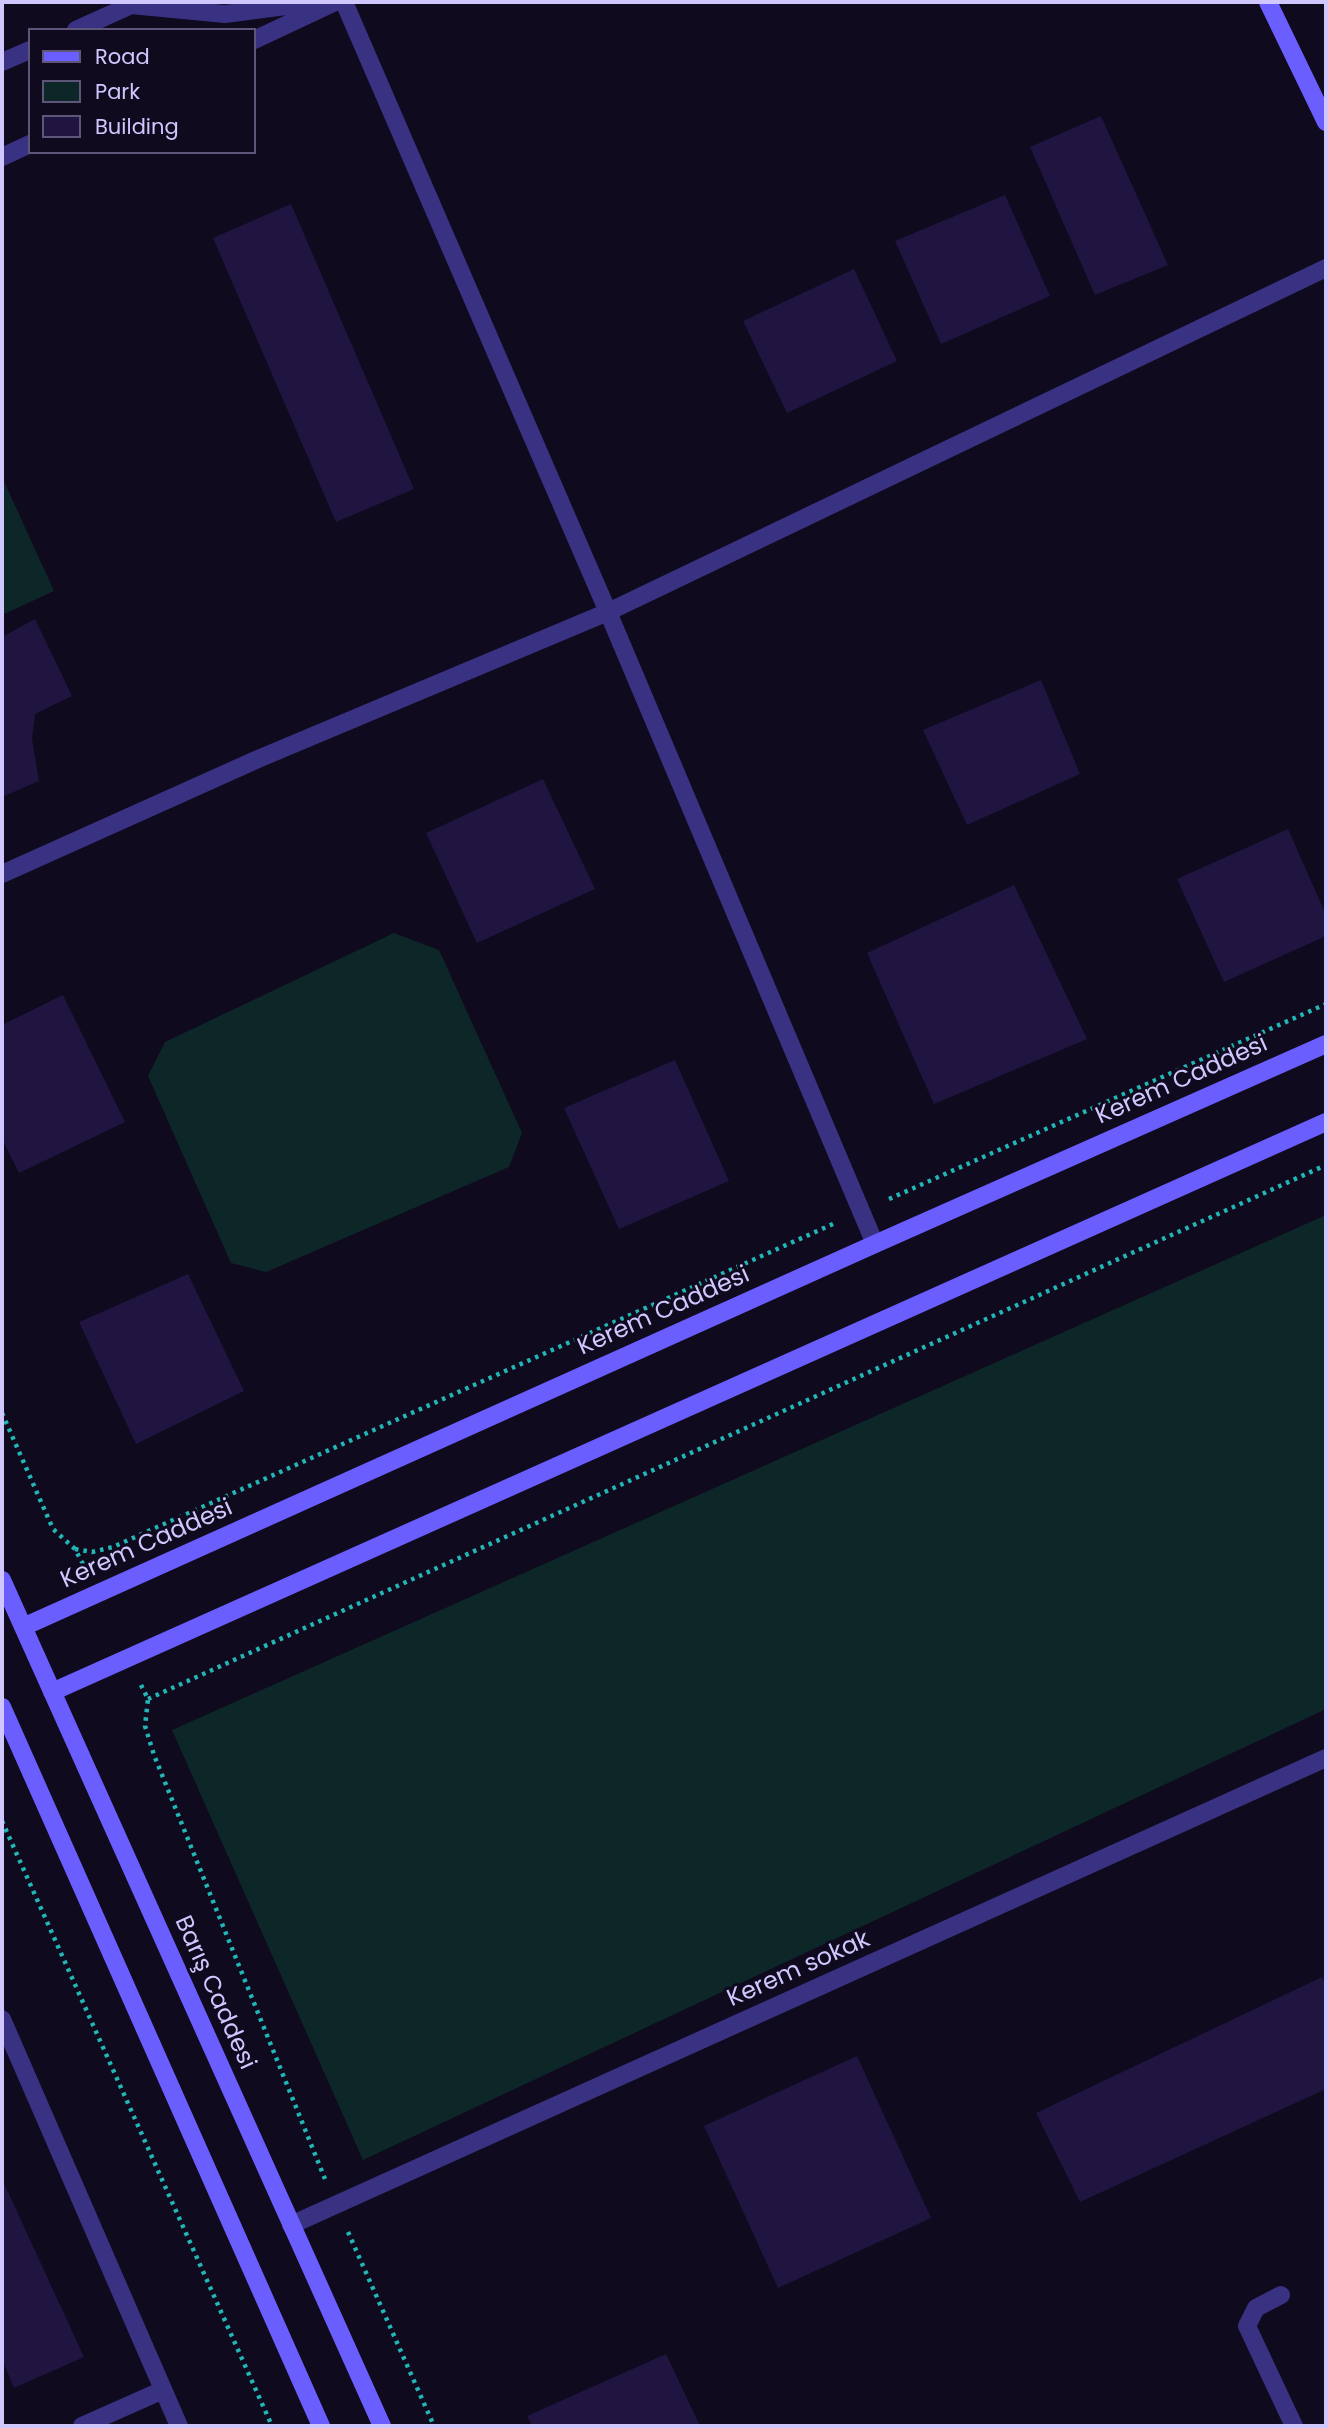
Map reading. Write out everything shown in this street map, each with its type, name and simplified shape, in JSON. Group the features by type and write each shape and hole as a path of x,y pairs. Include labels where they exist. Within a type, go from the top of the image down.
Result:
{"street":[{"path":"80,28 128,4 225,14 316,2"},
{"path":"256,39 335,2"},
{"path":"344,2 608,612 875,1244"},
{"path":"1268,2 1326,122"},
{"path":"2,62 28,51"},
{"path":"2,157 28,145"},
{"path":"2,874 258,759 608,612 1326,268"},
{"name":"Kerem Caddesi","path":"23,1628 1326,1044"},
{"path":"52,1692 1326,1122"},
{"name":"Barış Caddesi","path":"2,1580 382,2426"},
{"path":"2,1707 321,2426"},
{"name":"Kerem sokak","path":"291,2225 1326,1758"},
{"path":"2,2019 179,2426"},
{"path":"1281,2295 1256,2308 1247,2326 1294,2426"},
{"path":"82,2426 163,2390"}],"path":[{"path":"2,1413 53,1529 75,1549 92,1552 113,1547 1326,1004"},
{"path":"434,2426 336,2205 154,1755 145,1726 148,1699 1326,1165"},
{"path":"2,1821 272,2426"}],"green space":[{"path":"2,477 54,591 2,615"},
{"path":"394,933 439,950 522,1133 509,1167 266,1272 231,1263 148,1076 165,1042"},
{"path":"1326,1215 1326,1709 363,2160 172,1730"}],"building":[{"path":"1101,116 1168,265 1095,295 1030,147"},
{"path":"1005,195 1050,296 941,344 895,241"},
{"path":"291,204 414,489 336,522 213,238"},
{"path":"854,269 897,361 787,413 743,321"},
{"path":"35,619 72,696 35,714 32,739 39,781 2,797 2,637"},
{"path":"1041,680 1080,774 967,825 923,730"},
{"path":"543,779 595,889 477,943 426,833"},
{"path":"1288,829 1326,915 1326,936 1224,982 1177,879"},
{"path":"1014,885 1087,1039 934,1104 867,953"},
{"path":"63,995 125,1122 19,1173 2,1139 2,1025"},
{"path":"675,1060 729,1181 619,1229 564,1108"},
{"path":"188,1274 244,1391 136,1444 79,1322"},
{"path":"1322,1977 1326,1985 1326,2089 1080,2202 1036,2113"},
{"path":"857,2056 931,2218 778,2288 704,2126"},
{"path":"2,2179 84,2357 14,2388 2,2359"},
{"path":"666,2354 700,2426 532,2426 527,2416"}]}
